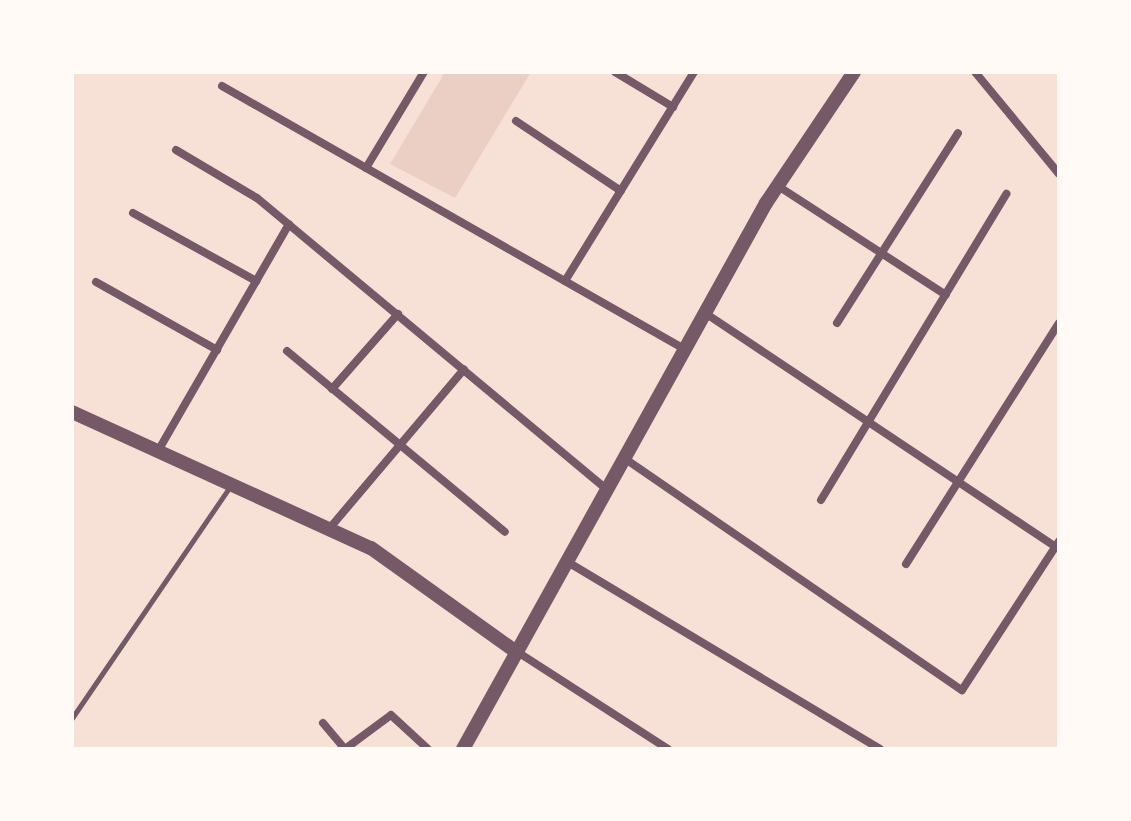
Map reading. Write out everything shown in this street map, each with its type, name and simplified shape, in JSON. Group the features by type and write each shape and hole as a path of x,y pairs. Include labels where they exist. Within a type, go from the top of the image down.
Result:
{"street":[{"path":"366,168 424,72"},
{"path":"615,72 673,107"},
{"path":"565,281 694,72"},
{"path":"468,747 515,651 705,313 778,186 854,72"},
{"path":"975,72 1059,174"},
{"path":"222,86 686,350"},
{"path":"516,121 621,191"},
{"path":"837,323 958,133"},
{"path":"176,150 289,224 607,490"},
{"path":"778,186 946,295"},
{"path":"821,500 1006,194"},
{"path":"133,213 256,281"},
{"path":"158,451 289,224"},
{"path":"96,282 217,350"},
{"path":"624,458 962,690 1058,545 705,313"},
{"path":"332,389 398,314"},
{"path":"906,564 963,484 1059,323"},
{"path":"287,351 505,532"},
{"path":"329,529 464,369"},
{"path":"72,412 371,548 515,651 668,749"},
{"path":"566,561 880,749"},
{"path":"323,723 345,749 391,715 428,749"}],"lane":[{"path":"72,718 231,484"}],"shaded area":[{"path":"445,72 531,72 455,198 390,164"}]}
